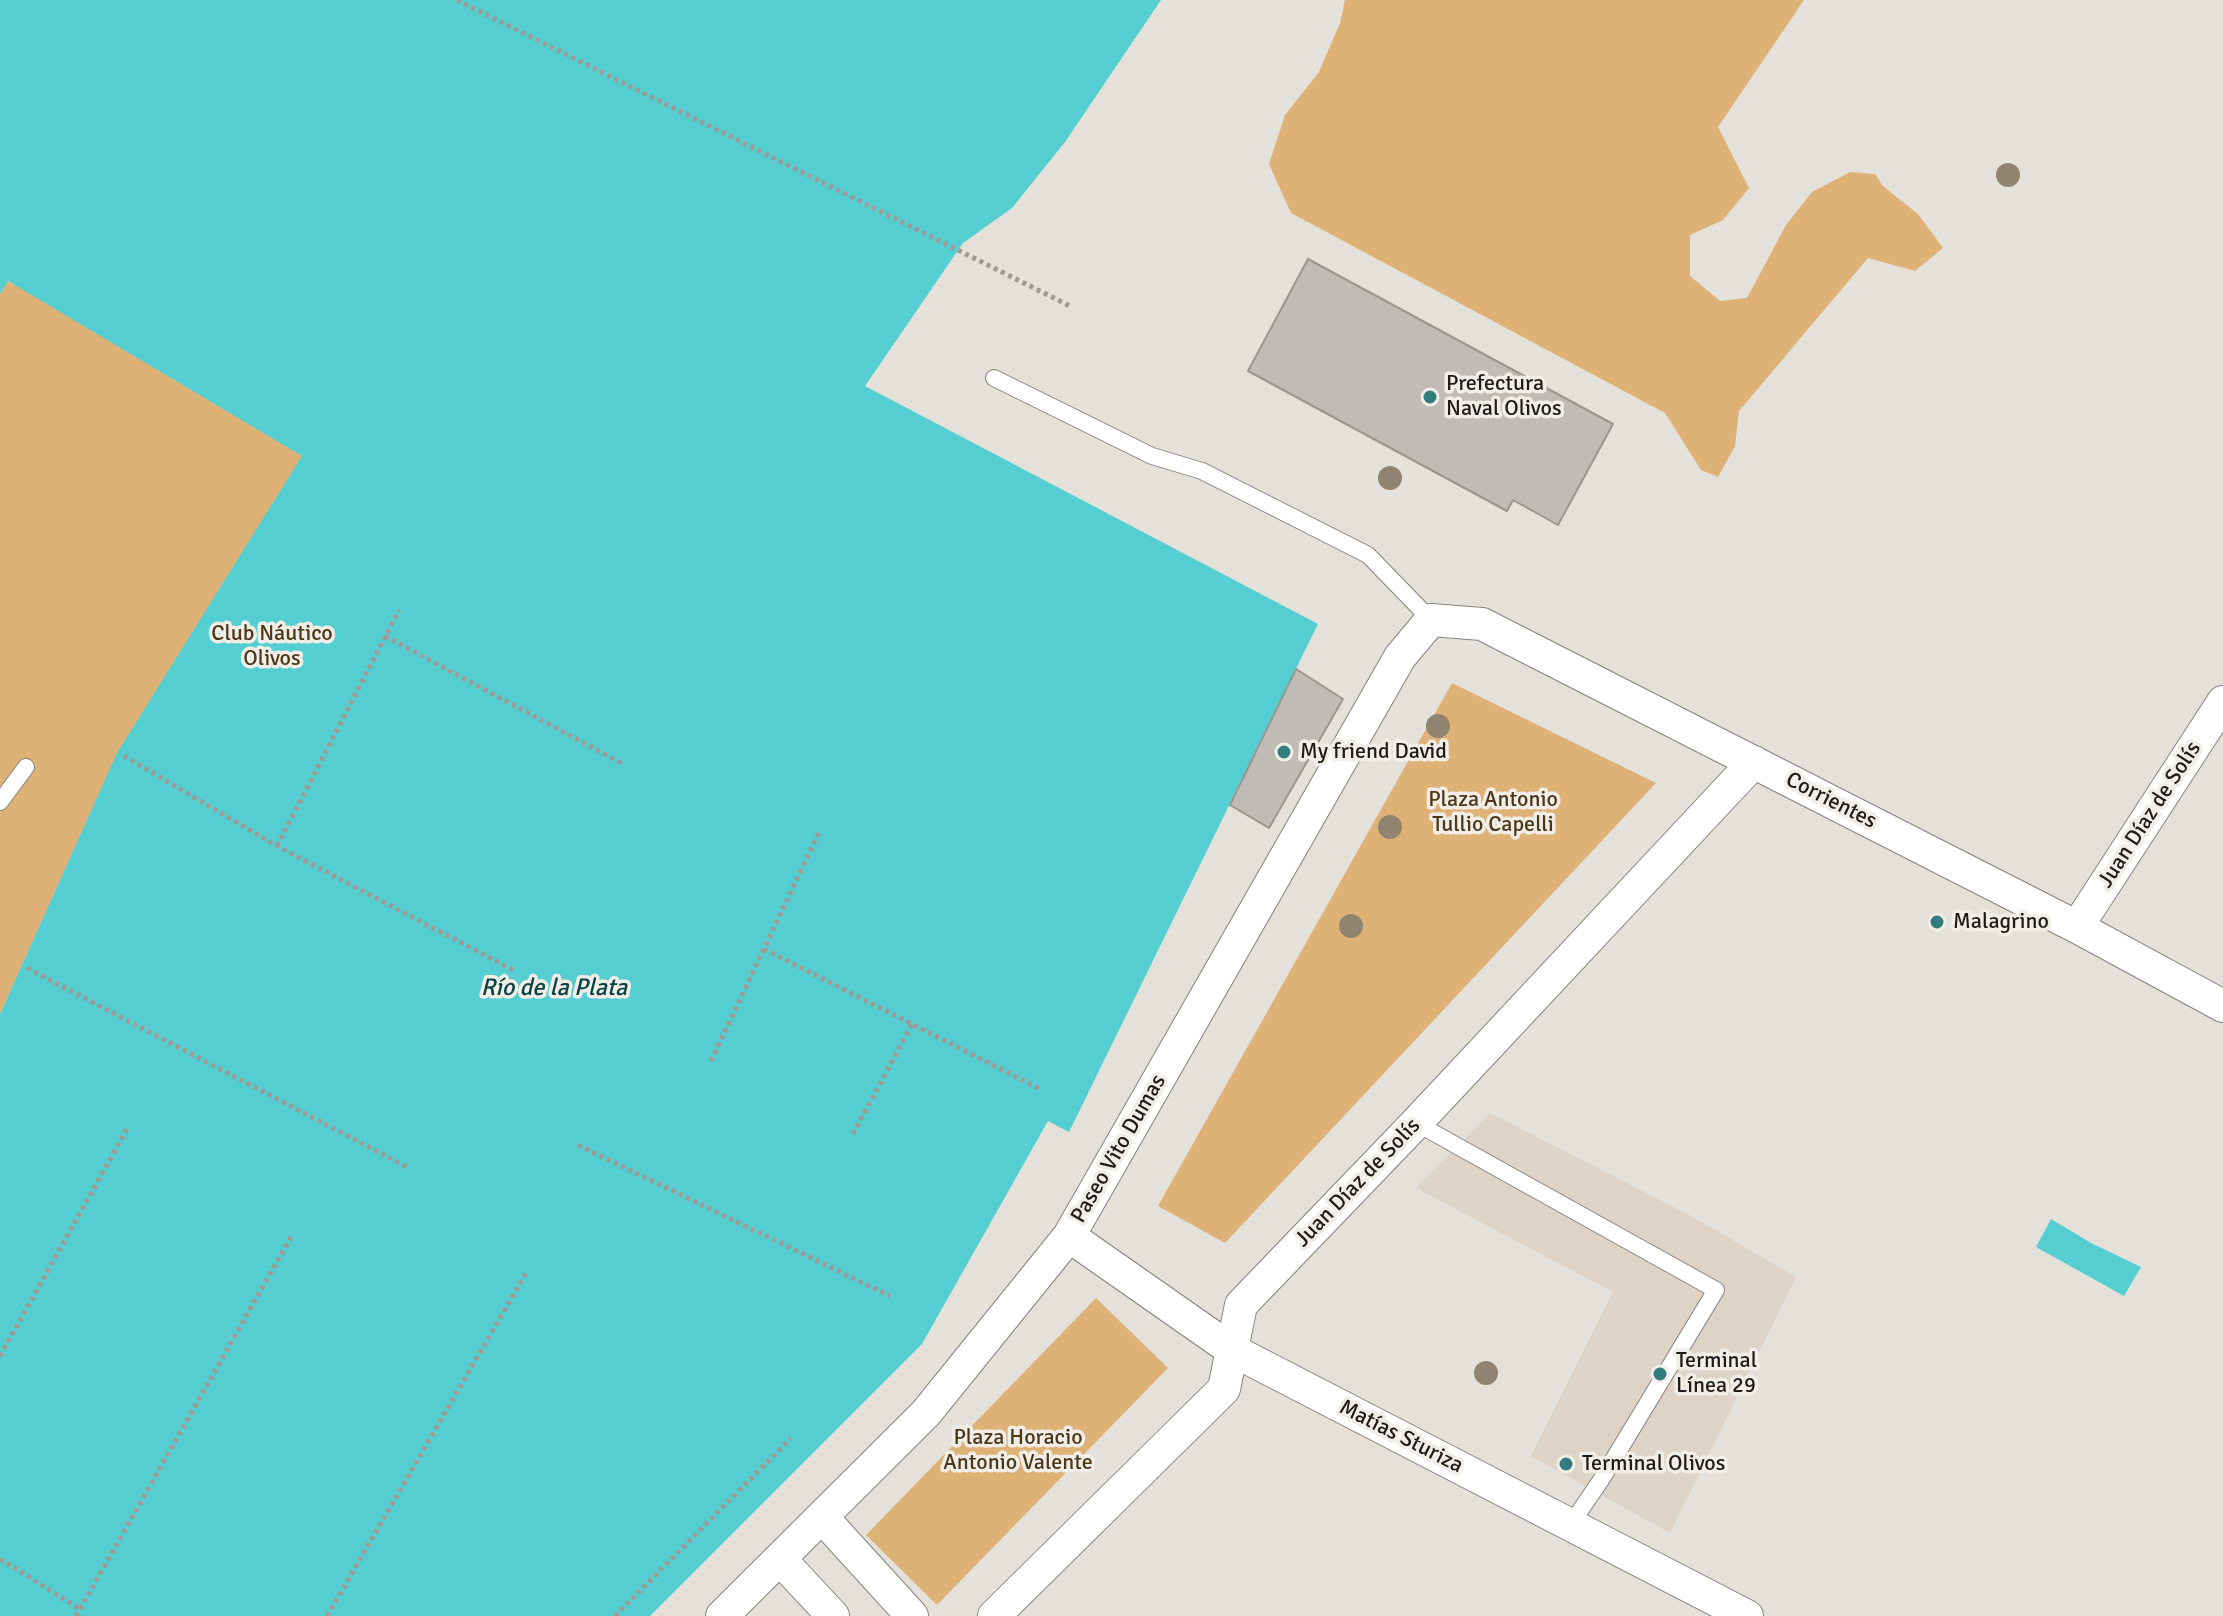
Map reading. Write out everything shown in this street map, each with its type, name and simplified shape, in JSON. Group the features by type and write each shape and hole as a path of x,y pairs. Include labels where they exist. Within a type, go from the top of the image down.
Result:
{"street":[{"name":"Corrientes","path":"1431,620 1482,624 2077,927 2223,1006"},
{"name":"Paseo Vito Dumas","path":"722,1616 926,1413 1069,1236 1400,657 1431,620"},
{"name":"Juan Díaz de Solís","path":"2077,927 2223,702"},
{"name":"Juan Díaz de Solís","path":"994,1616 1224,1389 1241,1305 1754,762"},
{"name":"Matías Sturiza","path":"1069,1236 1232,1350 1747,1616"},
{"path":"822,1517 912,1616"},
{"path":"780,1559 833,1616"}],"lane":[{"path":"994,378 1152,456 1202,471 1368,555 1431,620"},
{"path":"0,802 26,767"},
{"path":"1416,1123 1716,1290 1571,1524"}],"path":[{"path":"457,0 1072,307"},
{"path":"277,846 399,610"},
{"path":"385,636 623,764"},
{"path":"124,756 277,846 513,970"},
{"path":"711,1061 820,830"},
{"path":"764,949 1042,1090"},
{"path":"27,968 407,1167"},
{"path":"853,1134 912,1024"},
{"path":"0,1356 127,1129"},
{"path":"578,1145 890,1296"},
{"path":"76,1616 291,1237"},
{"path":"327,1616 526,1273"},
{"path":"615,1616 791,1438"},
{"path":"0,1559 80,1609"}],"shaded area":[{"name":"Terminal Línea 29","path":"1490,1113 1693,1217 1796,1277 1670,1533 1531,1456 1613,1292 1416,1188"}],"green space":[{"path":"1345,0 1804,0 1718,127 1749,188 1723,220 1690,235 1690,276 1720,301 1747,298 1786,225 1812,192 1850,172 1875,174 1883,186 1918,214 1943,248 1915,271 1868,258 1739,411 1735,446 1718,477 1701,470 1665,413 1291,213 1269,164 1285,115 1319,72 1340,23"},
{"name":"Club Náutico Olivos","path":"7,281 773,647 81,834 0,1014 0,294"},
{"name":"Plaza Antonio Tullio Capelli","path":"1452,683 1656,783 1225,1243 1158,1206"},
{"name":"Plaza Horacio Antonio Valente","path":"1096,1298 1168,1368 937,1605 866,1535"}],"water":[{"name":"Río de la Plata","path":"0,0 1161,0 1065,142 1012,208 963,243 865,386 1318,624 1069,1132 1048,1121 922,1344 650,1616 0,1616 0,1014 117,753 302,456 8,281 0,294"},
{"path":"2051,1219 2141,1267 2124,1296 2036,1247"}],"building":[{"name":"Prefectura Naval Olivos","path":"1308,259 1613,424 1558,525 1513,500 1507,511 1248,371"},
{"name":"My friend David","path":"1296,669 1343,699 1269,828 1230,805"}],"place":[{"name":"Prefectura Naval Olivos","path":"1430,397"},
{"name":"My friend David","path":"1284,752"},
{"name":"Malagrino","path":"1937,922"},
{"name":"Terminal Línea 29","path":"1660,1374"},
{"name":"Terminal Olivos","path":"1566,1464"}]}
